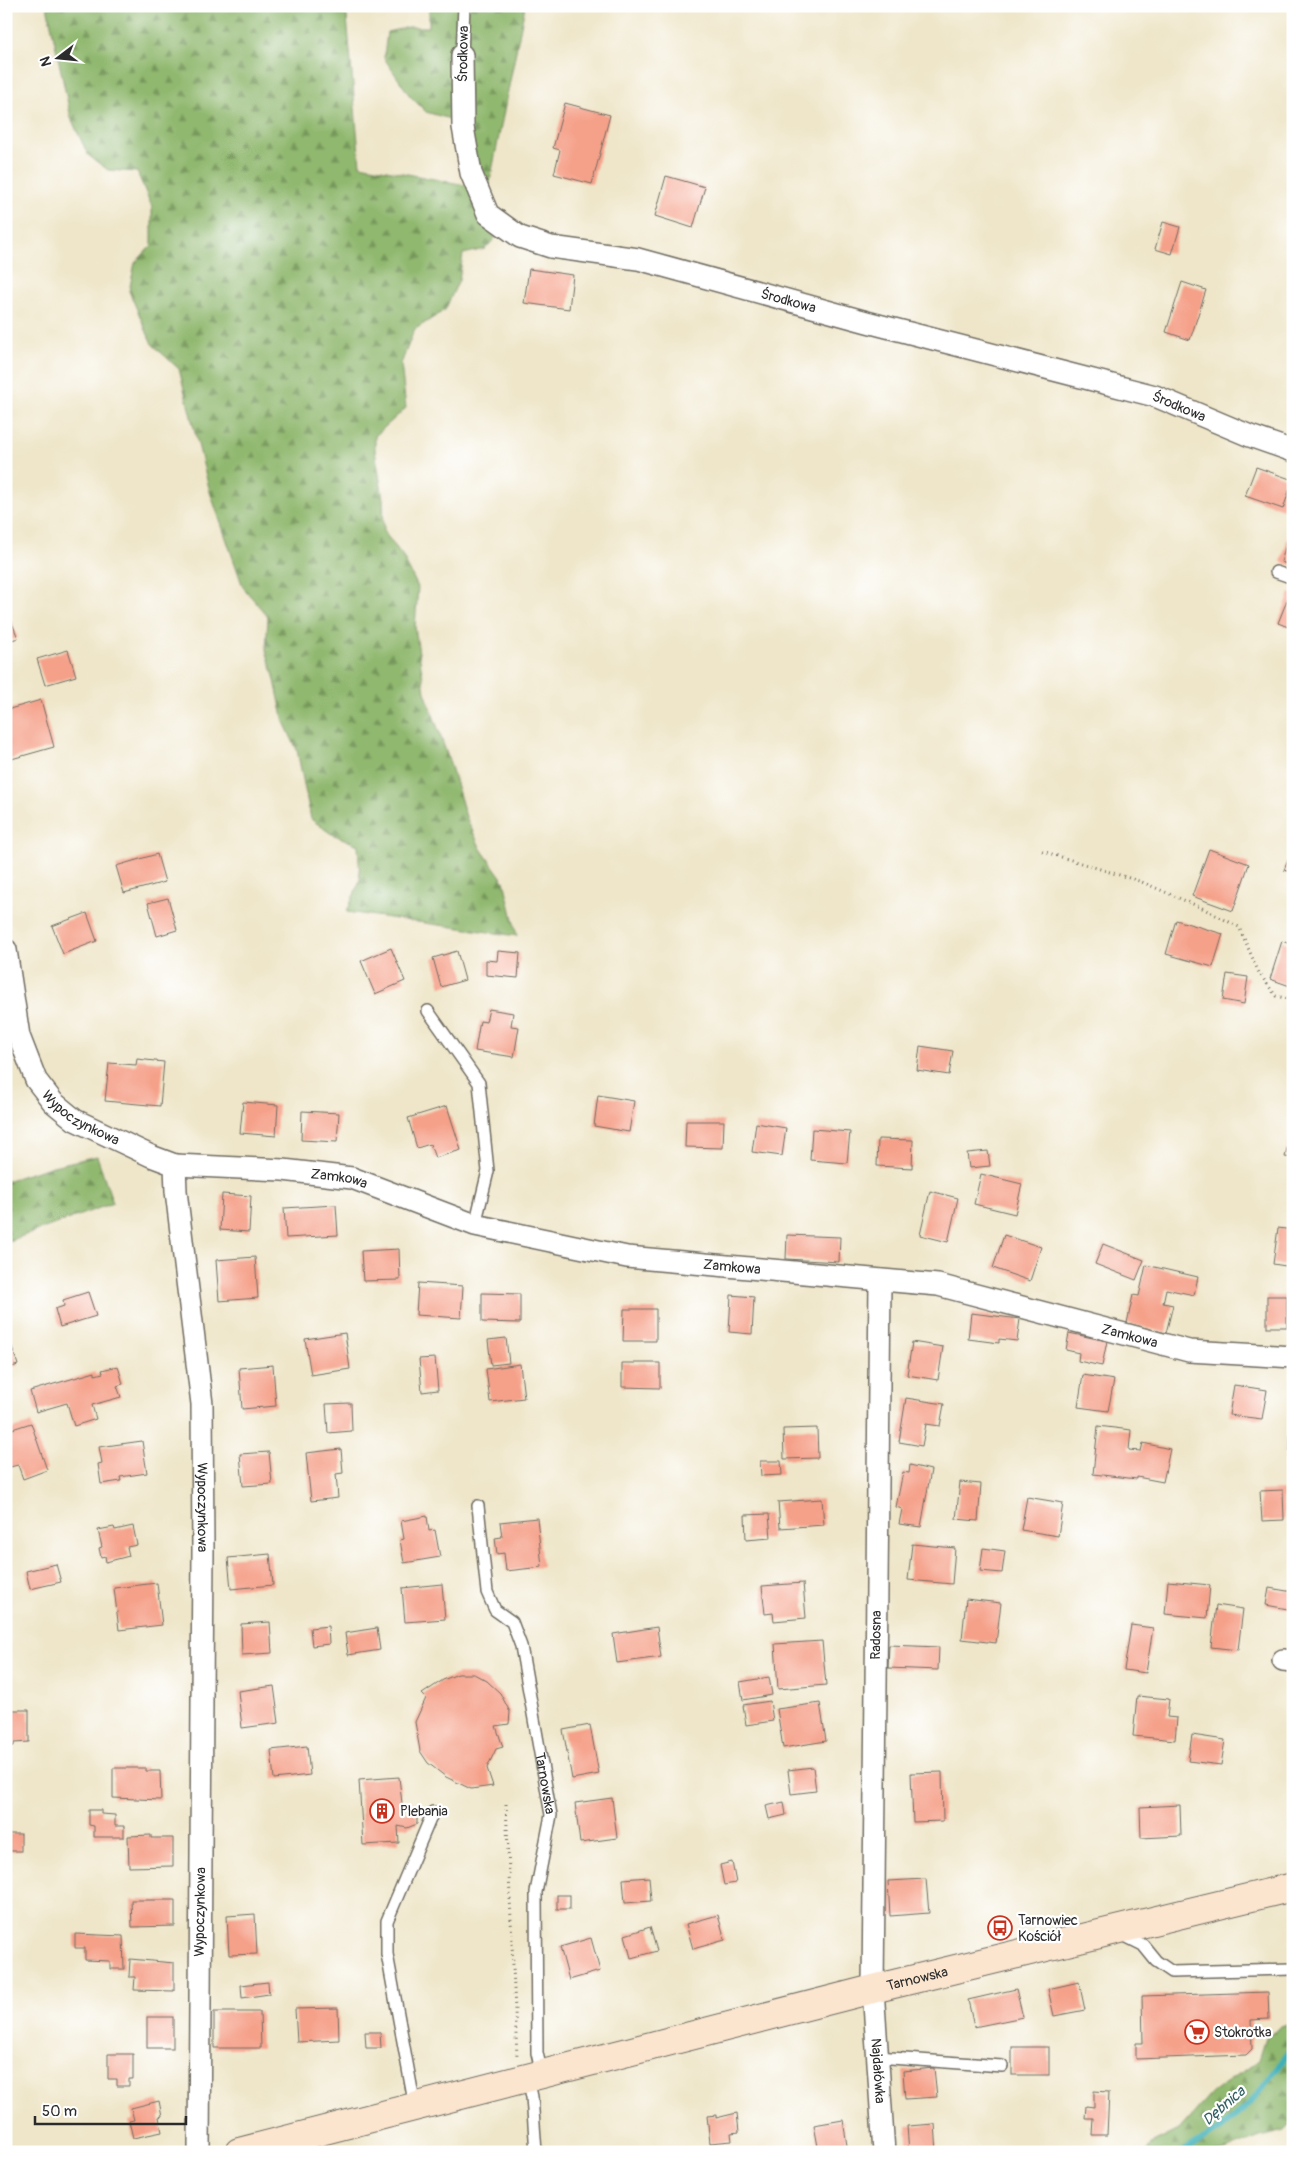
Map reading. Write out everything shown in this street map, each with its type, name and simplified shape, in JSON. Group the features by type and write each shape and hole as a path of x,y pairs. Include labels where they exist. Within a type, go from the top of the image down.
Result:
{"main road":[{"name":"Tarnowska","path":"239,2152 415,2107 529,2070 1293,1887"}],"street":[{"name":"Środkowa","path":"462,55 463,127 472,173 488,214 520,237 551,247 638,259 867,322 1155,396 1293,452"},
{"name":"Wypoczynkowa","path":"6,950 19,1036 36,1080 53,1102 75,1120 151,1156 175,1165 176,1191 202,1404 204,1550 199,2152"},
{"name":"Zamkowa","path":"175,1165 283,1170 352,1178 475,1224 627,1257 880,1282 938,1285 1189,1351 1293,1357"},
{"name":"Radosna","path":"873,1989 880,1282"},
{"name":"Najdałówka","path":"873,1989 884,2152"}],"lane":[{"name":"Środkowa","path":"462,55 464,6"},
{"path":"1276,572 1293,578"},
{"path":"428,1011 479,1083 488,1171 475,1224"},
{"name":"Tarnowska","path":"478,1506 487,1592 495,1610 512,1622 522,1646 551,1814 536,1892 536,2053 529,2070"},
{"path":"415,2107 386,1954 385,1933 387,1921 433,1812"},
{"path":"1112,1930 1143,1944 1156,1961 1172,1972 1293,1969"},
{"path":"877,2057 1002,2066"},
{"path":"529,2070 536,2152"}],"path":[{"path":"1042,851 1142,882 1202,908 1239,927 1259,972 1276,996 1293,1000"},
{"path":"506,1804 529,2070"}],"green space":[{"path":"47,6 346,6 360,165 476,187 467,124 426,112 410,96 384,58 387,32 409,27 429,27 429,6 525,6 485,206 505,227 485,249 463,254 459,280 445,310 414,330 401,364 406,408 375,436 375,450 383,499 384,532 402,555 418,587 415,627 425,692 450,763 466,817 481,849 504,881 517,936 347,912 360,880 358,845 330,833 311,819 297,750 284,722 266,650 268,617 243,587 210,492 179,369 152,344 129,291 135,263 152,245 152,207 137,172 108,170 88,155 71,118"},
{"path":"97,1156 113,1203 6,1242 6,1181 53,1166"},
{"path":"1293,2023 1293,2121 1284,2131 1260,2137 1223,2152 1146,2152 1153,2143 1179,2130 1212,2093 1258,2060 1265,2038 1281,2027"}],"building":[{"path":"565,103 610,115 592,184 554,174 560,150 553,148"},
{"path":"666,176 705,187 693,228 655,216"},
{"path":"1163,222 1180,227 1172,254 1155,249"},
{"path":"529,269 573,275 569,309 524,303"},
{"path":"1182,282 1206,290 1190,340 1166,332"},
{"path":"1256,467 1293,480 1283,509 1245,496"},
{"path":"1290,531 1293,532 1293,566 1281,562"},
{"path":"1290,593 1293,594 1293,629 1278,623"},
{"path":"6,608 18,638 6,642"},
{"path":"68,650 76,676 45,685 37,659"},
{"path":"41,700 54,747 8,760 6,752 6,710"},
{"path":"1293,848 1293,873 1284,870"},
{"path":"1209,849 1249,864 1233,911 1192,896"},
{"path":"157,854 165,882 124,893 116,866"},
{"path":"168,898 177,930 157,936 148,903"},
{"path":"87,913 97,941 63,954 52,926"},
{"path":"1176,920 1223,934 1213,967 1166,954"},
{"path":"1282,941 1293,945 1293,976 1290,986 1270,979"},
{"path":"391,948 405,981 375,994 361,961"},
{"path":"457,951 465,980 441,987 433,958"},
{"path":"498,951 520,953 518,978 486,975 486,960 497,961"},
{"path":"1227,974 1248,977 1244,1004 1223,1000"},
{"path":"489,1009 513,1013 511,1026 519,1027 514,1057 475,1051 480,1021 486,1022"},
{"path":"920,1046 953,1051 949,1075 917,1070"},
{"path":"137,1059 164,1062 160,1106 105,1101 109,1063 136,1065"},
{"path":"598,1095 634,1101 629,1132 594,1126"},
{"path":"243,1102 278,1105 276,1136 240,1133"},
{"path":"447,1106 461,1150 435,1158 430,1144 417,1148 408,1118"},
{"path":"302,1111 339,1113 337,1142 301,1140"},
{"path":"686,1121 724,1121 723,1148 685,1147"},
{"path":"756,1123 786,1128 782,1156 752,1152"},
{"path":"1293,1128 1293,1158 1285,1157"},
{"path":"812,1129 850,1132 847,1163 810,1160"},
{"path":"878,1139 913,1140 912,1168 877,1166"},
{"path":"988,1151 990,1166 969,1168 967,1153"},
{"path":"981,1174 1022,1184 1015,1214 974,1204"},
{"path":"930,1191 958,1198 948,1242 920,1235"},
{"path":"222,1194 251,1196 249,1232 220,1230"},
{"path":"336,1205 338,1235 286,1238 284,1208"},
{"path":"1278,1228 1293,1230 1292,1267 1273,1264"},
{"path":"787,1235 840,1237 839,1262 786,1259"},
{"path":"1004,1235 1041,1247 1030,1281 993,1268"},
{"path":"1103,1244 1144,1260 1136,1280 1095,1264"},
{"path":"399,1249 400,1280 363,1281 361,1251"},
{"path":"255,1257 258,1298 219,1301 216,1260"},
{"path":"1146,1265 1198,1277 1194,1295 1166,1289 1163,1303 1173,1305 1166,1333 1127,1323 1133,1295 1139,1296"},
{"path":"418,1283 463,1286 461,1318 416,1315"},
{"path":"88,1292 96,1316 60,1327 55,1309 64,1306 63,1300"},
{"path":"482,1293 520,1294 520,1323 482,1322"},
{"path":"731,1295 754,1297 752,1334 729,1332"},
{"path":"1267,1296 1287,1296 1287,1327 1267,1327"},
{"path":"624,1309 656,1309 656,1341 623,1341"},
{"path":"971,1313 1020,1319 1017,1341 999,1339 999,1343 968,1339"},
{"path":"345,1333 350,1369 311,1375 305,1339"},
{"path":"1069,1333 1107,1341 1102,1366 1078,1361 1079,1353 1066,1350"},
{"path":"9,1338 18,1365 6,1369 6,1339"},
{"path":"506,1338 509,1363 491,1365 488,1340"},
{"path":"912,1342 943,1347 938,1380 907,1375"},
{"path":"435,1358 438,1390 422,1392 419,1359"},
{"path":"622,1363 660,1363 660,1388 622,1387"},
{"path":"520,1364 524,1398 490,1402 486,1369"},
{"path":"273,1365 276,1406 242,1409 239,1368"},
{"path":"118,1366 123,1384 117,1386 121,1397 92,1405 96,1419 74,1426 67,1403 36,1412 30,1391 95,1372 95,1375 103,1373 102,1370"},
{"path":"1083,1375 1114,1380 1108,1411 1078,1407"},
{"path":"1234,1385 1267,1390 1262,1419 1229,1415"},
{"path":"906,1398 944,1404 940,1426 926,1424 922,1446 899,1442"},
{"path":"351,1403 352,1431 328,1433 326,1404"},
{"path":"31,1423 47,1470 23,1479 18,1465 10,1467 6,1456 6,1431"},
{"path":"1098,1426 1131,1430 1129,1450 1141,1451 1143,1443 1170,1449 1163,1482 1137,1477 1137,1479 1093,1474"},
{"path":"817,1428 818,1458 784,1459 783,1429"},
{"path":"1290,1429 1293,1429 1293,1466 1289,1466"},
{"path":"142,1441 147,1473 120,1477 121,1481 101,1484 98,1464 102,1463 99,1447"},
{"path":"341,1449 343,1473 336,1474 338,1498 311,1501 306,1453"},
{"path":"269,1452 272,1484 243,1486 240,1454"},
{"path":"760,1461 781,1461 782,1475 761,1476"},
{"path":"910,1465 931,1470 921,1527 899,1524 902,1509 896,1507 903,1472 909,1473"},
{"path":"960,1482 981,1484 978,1521 956,1519"},
{"path":"1283,1490 1284,1520 1262,1521 1260,1491"},
{"path":"1027,1497 1063,1503 1058,1536 1021,1530"},
{"path":"822,1499 824,1525 780,1528 778,1502"},
{"path":"769,1514 771,1538 746,1540 745,1515"},
{"path":"427,1516 429,1531 435,1530 440,1557 404,1563 400,1540 404,1539 401,1521"},
{"path":"537,1518 542,1567 506,1571 504,1553 497,1554 495,1538 502,1537 500,1522"},
{"path":"133,1526 137,1545 127,1547 129,1556 106,1562 105,1556 101,1557 99,1548 102,1547 98,1530 114,1527 115,1530"},
{"path":"912,1544 955,1548 952,1584 908,1580"},
{"path":"983,1548 1005,1551 1002,1573 980,1571"},
{"path":"270,1554 273,1585 231,1589 228,1558"},
{"path":"56,1564 61,1582 30,1589 26,1571"},
{"path":"1168,1581 1210,1585 1207,1618 1165,1614"},
{"path":"157,1583 162,1625 119,1630 114,1588"},
{"path":"803,1583 806,1618 774,1621 773,1613 765,1614 762,1586"},
{"path":"442,1584 445,1619 405,1622 402,1588"},
{"path":"1269,1588 1293,1592 1293,1610 1266,1605"},
{"path":"966,1599 1001,1603 996,1643 962,1639"},
{"path":"1216,1605 1243,1609 1238,1650 1211,1647"},
{"path":"270,1622 272,1653 242,1655 241,1624"},
{"path":"1131,1625 1153,1628 1146,1673 1124,1670"},
{"path":"328,1626 329,1644 312,1646 310,1628"},
{"path":"657,1627 661,1657 617,1663 613,1634"},
{"path":"377,1628 380,1650 348,1655 345,1633"},
{"path":"822,1641 826,1685 778,1689 775,1644"},
{"path":"889,1645 939,1647 938,1670 888,1668"},
{"path":"458,1674 474,1674 487,1681 500,1693 510,1712 509,1724 496,1726 503,1747 496,1749 487,1768 493,1786 471,1789 446,1777 428,1763 420,1751 415,1722 426,1698 422,1694 443,1680"},
{"path":"769,1677 772,1695 743,1700 740,1682"},
{"path":"274,1686 279,1723 242,1728 238,1691"},
{"path":"1137,1696 1169,1699 1167,1717 1177,1718 1175,1740 1133,1736"},
{"path":"770,1701 773,1721 746,1725 743,1705"},
{"path":"820,1703 826,1741 783,1748 777,1709"},
{"path":"6,1710 29,1710 29,1742 14,1743 14,1746 6,1746"},
{"path":"590,1725 599,1774 572,1779 563,1730"},
{"path":"1192,1735 1225,1740 1221,1765 1188,1761"},
{"path":"307,1746 310,1775 274,1779 271,1750"},
{"path":"813,1767 816,1791 791,1794 788,1770"},
{"path":"113,1768 146,1768 146,1771 160,1771 161,1800 113,1798"},
{"path":"942,1772 943,1821 913,1822 911,1773"},
{"name":"Plebania","path":"399,1777 403,1812 414,1810 417,1815 417,1824 407,1828 398,1826 399,1843 363,1845 359,1780"},
{"path":"612,1798 617,1838 580,1843 575,1803"},
{"path":"784,1802 786,1815 769,1819 766,1806"},
{"path":"1180,1805 1181,1836 1141,1838 1140,1807"},
{"path":"89,1810 101,1810 101,1814 115,1815 115,1826 124,1826 124,1837 94,1837 94,1826 89,1825"},
{"path":"6,1834 21,1834 21,1851 6,1851"},
{"path":"151,1835 151,1838 173,1838 173,1866 129,1867 128,1836"},
{"path":"732,1862 736,1883 724,1885 720,1865"},
{"path":"649,1877 651,1901 625,1903 623,1879"},
{"path":"926,1879 929,1913 890,1916 888,1881"},
{"path":"557,1895 570,1895 570,1909 557,1909"},
{"path":"131,1900 175,1900 175,1926 132,1927"},
{"path":"255,1914 257,1954 229,1955 227,1916"},
{"path":"718,1915 725,1940 693,1949 686,1924"},
{"path":"650,1927 657,1951 631,1958 625,1935"},
{"path":"75,1934 123,1936 124,1969 110,1969 110,1961 85,1960 85,1948 75,1948"},
{"path":"591,1938 600,1971 569,1980 560,1947"},
{"path":"130,1959 174,1963 174,1991 134,1990 135,1977 129,1977"},
{"path":"268,1982 269,1994 242,1998 241,1985"},
{"path":"1079,1982 1085,2010 1054,2016 1048,1989"},
{"path":"1016,1989 1023,2017 974,2027 968,2000"},
{"name":"Stokrotka","path":"1268,1992 1269,2019 1251,2020 1252,2049 1246,2055 1136,2059 1136,2043 1143,2043 1142,1996"},
{"path":"338,2008 339,2040 297,2042 295,2009"},
{"path":"214,2012 260,2012 261,2048 214,2048"},
{"path":"147,2017 173,2017 173,2048 147,2048"},
{"path":"365,2032 380,2032 381,2048 366,2048"},
{"path":"1012,2047 1049,2047 1049,2075 1012,2075"},
{"path":"108,2054 133,2054 133,2079 129,2079 129,2086 117,2086 117,2079 108,2079"},
{"path":"934,2068 937,2097 905,2099 903,2071"},
{"path":"1094,2091 1109,2092 1107,2135 1092,2135 1093,2118 1085,2118 1086,2106 1094,2107"},
{"path":"159,2101 162,2116 159,2117 162,2132 133,2138 129,2121 134,2120 131,2108"},
{"path":"737,2113 739,2132 731,2133 732,2141 710,2143 707,2116 716,2115 716,2118"},
{"path":"843,2120 848,2152 819,2152 814,2125"},
{"path":"935,2124 937,2152 909,2152 907,2126"}],"waterway":[{"name":"Dębnica","path":"1184,2152 1220,2129 1250,2104 1293,2047"}],"place":[{"name":"Plebania","path":"382,1811"},
{"name":"Tarnowiec Kościół","path":"1000,1928"},
{"name":"Stokrotka","path":"1197,2032"}]}
